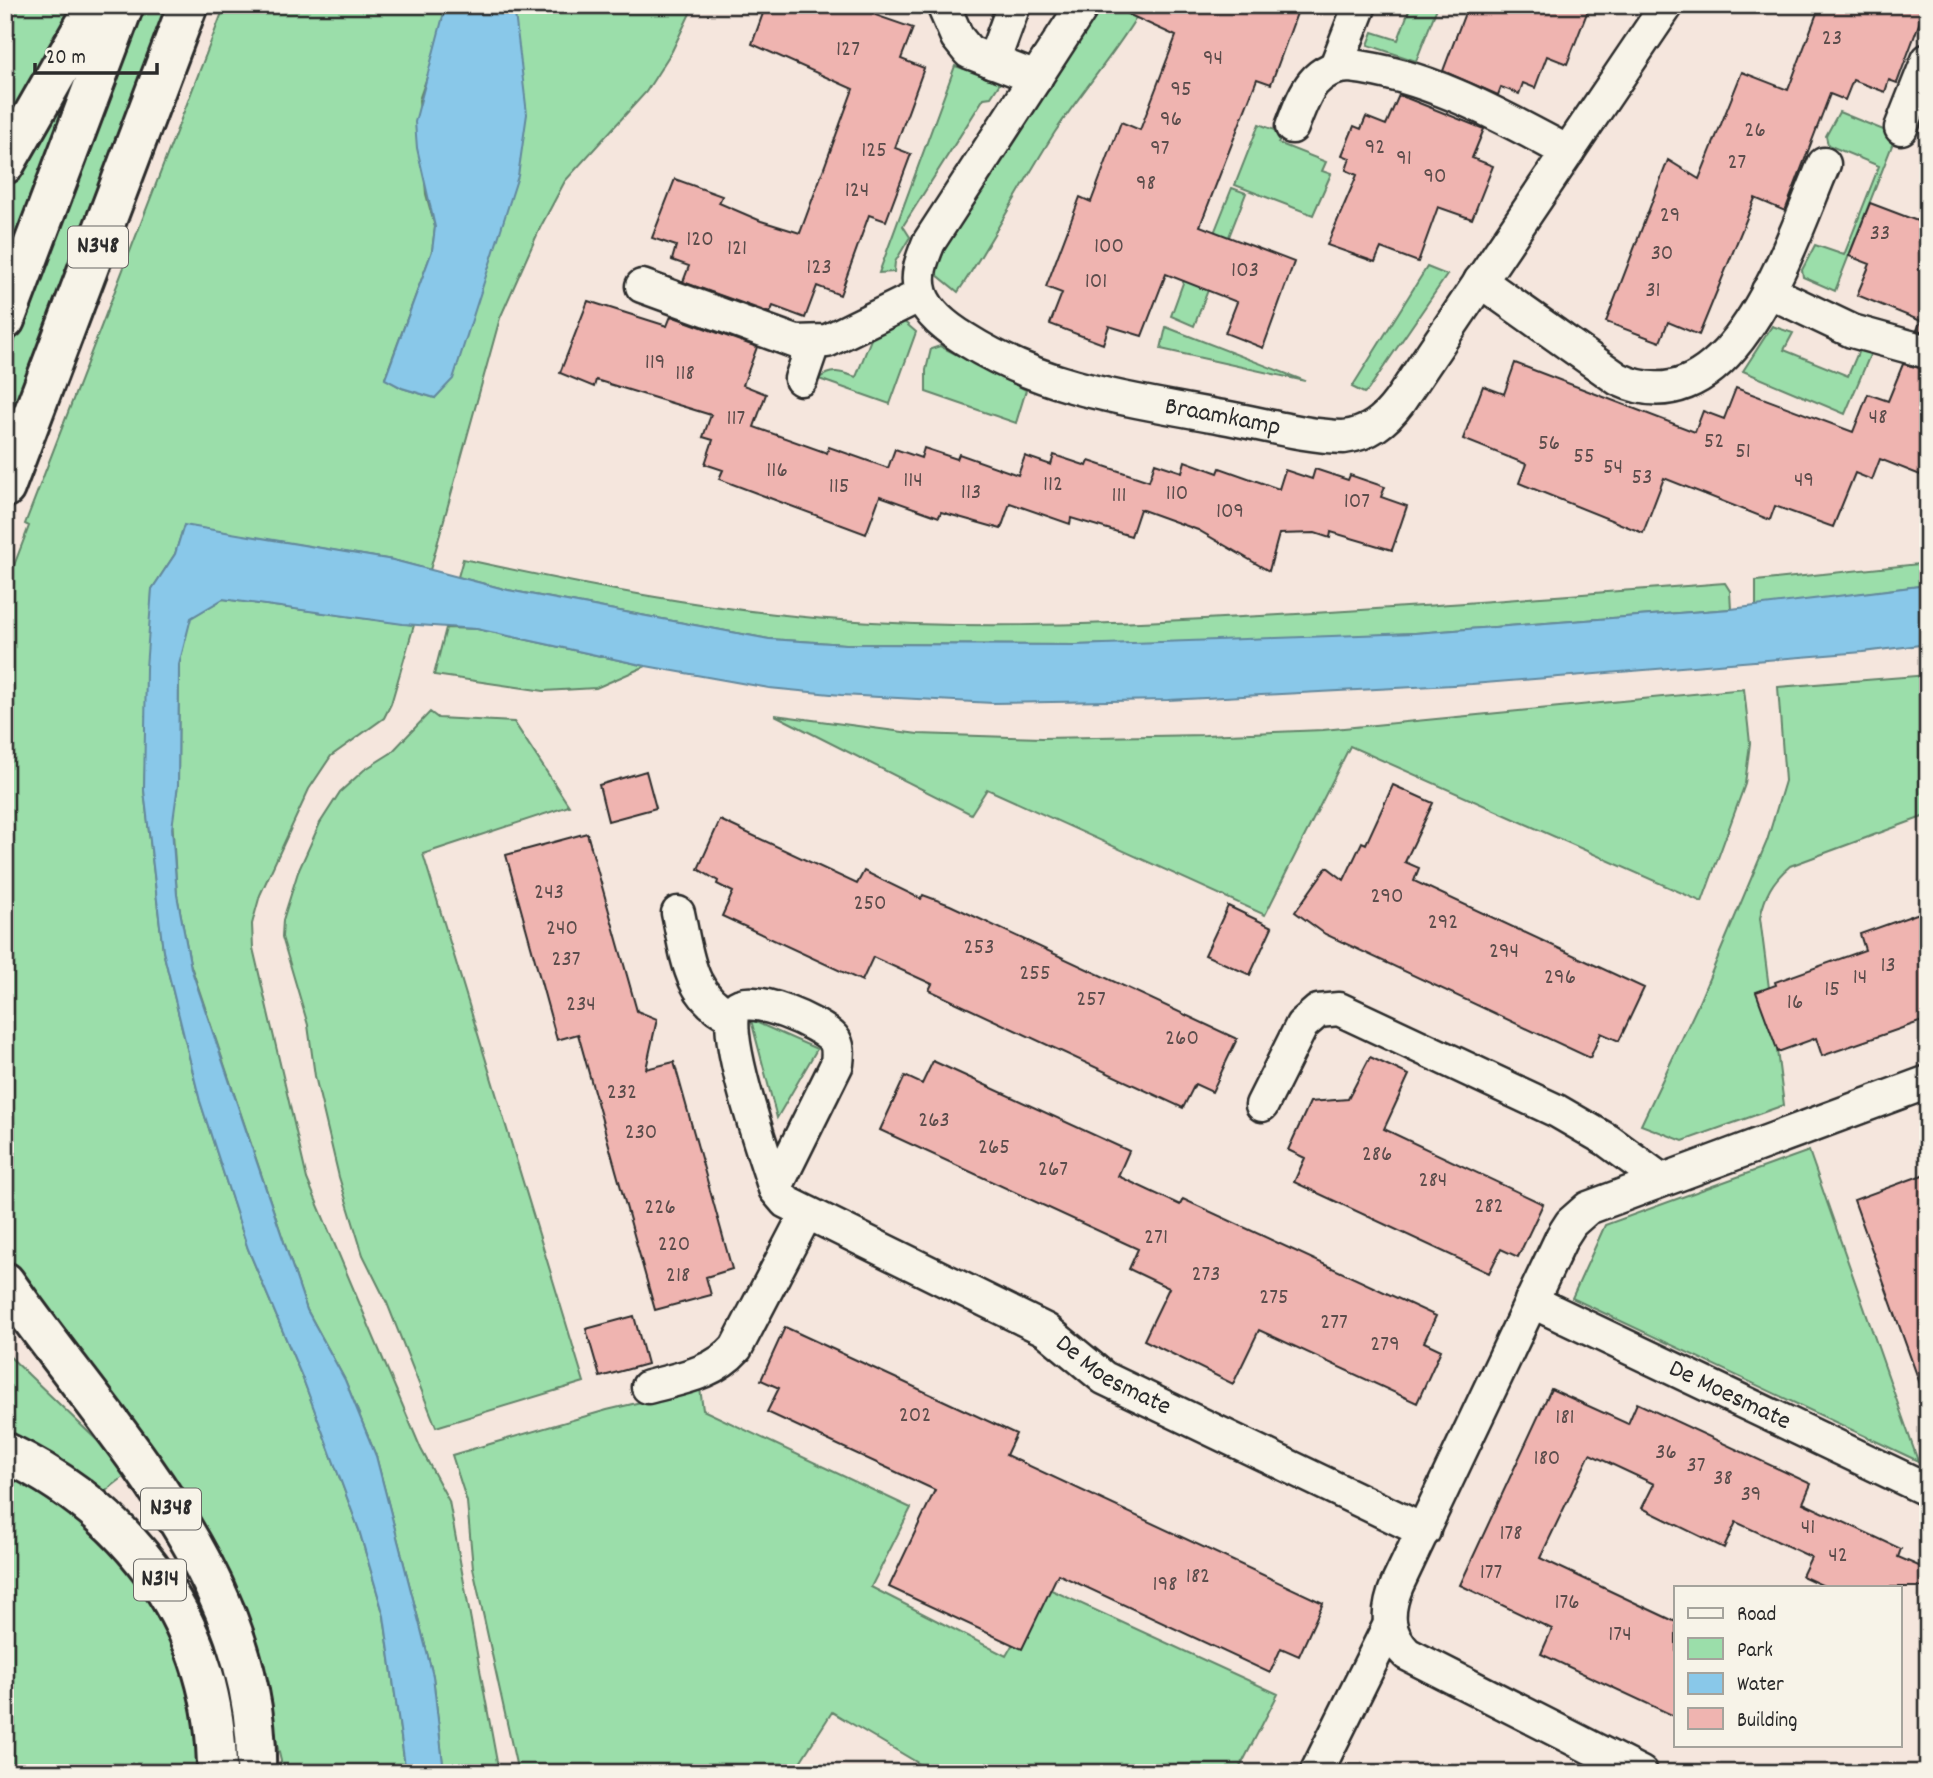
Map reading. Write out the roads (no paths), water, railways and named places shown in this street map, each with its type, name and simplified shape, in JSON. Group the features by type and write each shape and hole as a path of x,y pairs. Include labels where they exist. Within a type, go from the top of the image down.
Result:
{"main road":[{"path":"5,164 96,5"},
{"name":"N348","path":"5,320 124,5"},
{"name":"N348","path":"5,488 188,5"},
{"name":"N348","path":"5,1282 167,1502 212,1582 234,1637 248,1689 254,1723 256,1773"},
{"name":"N314","path":"5,1452 76,1492 109,1520 158,1577 178,1612 202,1672 216,1737 217,1773"}],"street":[{"path":"943,5 962,46 993,62 1036,78"},
{"path":"993,62 1014,5"},
{"path":"642,286 796,342 813,344 827,341 921,295 919,269 929,242 1083,5"},
{"path":"1336,66 1360,5"},
{"name":"Braamkamp","path":"921,295 933,315 954,332 1003,362 1047,380 1145,403 1345,437 1360,435 1389,415 1667,5"},
{"path":"1901,128 1928,60"},
{"path":"1292,127 1315,78 1336,66 1362,67 1433,86 1470,101 1568,152"},
{"path":"1480,281 1618,379 1653,390 1673,388 1715,365 1740,338 1768,291 1824,164"},
{"path":"1768,291 1852,331 1928,352"},
{"path":"801,379 813,344"},
{"path":"678,913 699,992 718,1010 732,1016"},
{"path":"745,1003 765,1003 824,1031 833,1038 838,1054 837,1064 775,1189 732,1042 732,1016 737,1006 745,1003"},
{"path":"1262,1105 1302,1025 1318,1011 1339,1009 1557,1111 1608,1140 1660,1179"},
{"path":"1316,1773 1389,1626 1391,1601 1531,1301 1562,1237 1579,1215 1588,1208 1660,1179 1928,1082"},
{"name":"De Moesmate","path":"775,1189 786,1202 806,1213 1046,1330 1104,1378 1424,1531"},
{"path":"648,1387 704,1372 727,1359 736,1348 806,1213"},
{"name":"De Moesmate","path":"1531,1301 1928,1490"},
{"path":"1389,1626 1398,1645 1420,1663 1641,1773"}],"water":[{"path":"446,5 514,5 527,114 518,176 453,379 435,398 402,388 385,379 432,251 435,227 417,148 415,122"},
{"path":"184,525 393,560 508,590 769,639 846,644 1076,645 1415,633 1731,609 1928,585 1928,644 1863,652 1472,684 1168,700 993,703 841,695 769,688 646,666 477,629 403,624 223,599 191,618 179,665 178,785 172,828 177,895 191,968 307,1310 345,1380 376,1456 433,1676 444,1773 406,1773 384,1616 359,1530 303,1379 248,1249 200,1101 163,951 144,790 146,668 152,589 175,554"}]}
